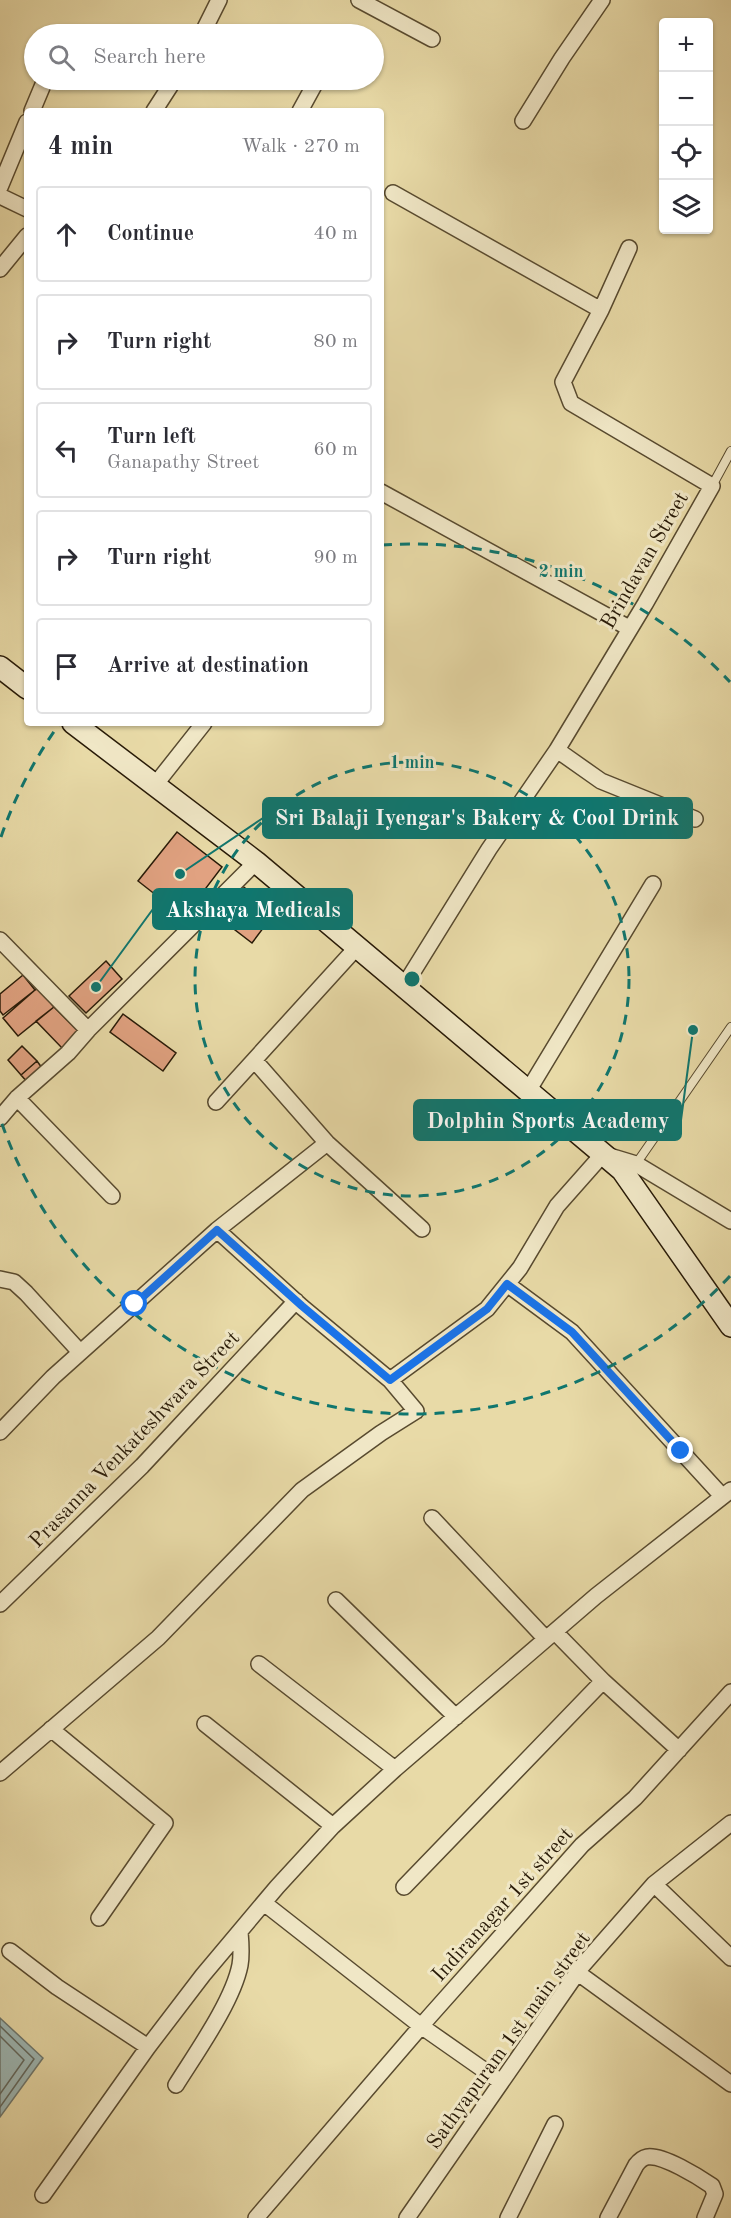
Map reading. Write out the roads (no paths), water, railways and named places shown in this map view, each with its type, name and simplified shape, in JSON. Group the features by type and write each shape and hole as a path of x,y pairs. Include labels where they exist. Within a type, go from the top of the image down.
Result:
{"street":[{"path":"207,24 219,0"},
{"path":"359,0 432,39"},
{"path":"523,121 602,0"},
{"path":"33,108 41,90"},
{"path":"156,108 168,90"},
{"path":"302,108 312,90"},
{"path":"0,187 24,129"},
{"path":"393,193 601,310"},
{"path":"0,196 24,208"},
{"path":"0,269 24,240"},
{"name":"Brindavan Street","path":"404,986 489,849 557,750 645,604 712,486 570,403 562,382 601,310 629,248"},
{"path":"384,494 629,628"},
{"path":"0,667 24,686"},
{"path":"78,726 256,862 622,1170 731,1326"},
{"path":"155,785 202,726"},
{"path":"557,750 601,781 695,819"},
{"path":"2,1112 68,1053 88,1030 256,862"},
{"path":"528,1091 653,884"},
{"path":"0,940 88,1030"},
{"path":"216,1102 357,947"},
{"path":"255,1061 327,1143 422,1229"},
{"path":"17,1098 112,1196"},
{"path":"0,1432 53,1377 217,1230 327,1143"},
{"path":"603,1154 636,1164 731,1221"},
{"path":"390,1380 487,1309 520,1268 557,1206 603,1154"},
{"path":"0,1773 158,1638 302,1490 381,1433 416,1411 390,1380 217,1230"},
{"path":"0,1279 14,1282 80,1352"},
{"path":"43,2194 148,2047 203,1976 333,1826 395,1769 596,1596 727,1493 572,1332 507,1284"},
{"name":"Prasanna Venkateshwara Street","path":"0,1604 142,1466 297,1301"},
{"path":"432,1518 550,1636 680,1750"},
{"path":"336,1600 456,1717"},
{"path":"259,1664 395,1769"},
{"path":"404,1887 603,1681"},
{"name":"Indiranagar 1st street","path":"255,2218 582,1845 635,1798 731,1692"},
{"path":"205,1724 333,1826"},
{"path":"51,1730 165,1823 99,1918"},
{"name":"Sathyapuram 1st main street","path":"407,2218 578,1973 654,1884 731,1822"},
{"path":"654,1884 731,1958"},
{"path":"264,1904 421,2026 501,2082"},
{"path":"176,2085 215,2022 234,1980 240,1960 240,1932"},
{"path":"10,1951 57,1987 148,2047"},
{"path":"578,1973 731,2084"},
{"path":"508,2218 555,2124"},
{"path":"608,2218 636,2165 641,2159 649,2157 664,2159 712,2186 715,2194 705,2218"}],"lane":[{"path":"712,486 731,452"},
{"path":"636,1164 731,1027"}],"water":[{"path":"0,2018 43,2058 0,2117"}],"place":[{"name":"Sri Balaji Iyengar's Bakery & Cool Drink","path":"180,874"},
{"name":"Akshaya Medicals","path":"96,987"},
{"name":"Dolphin Sports Academy","path":"693,1030"}]}
